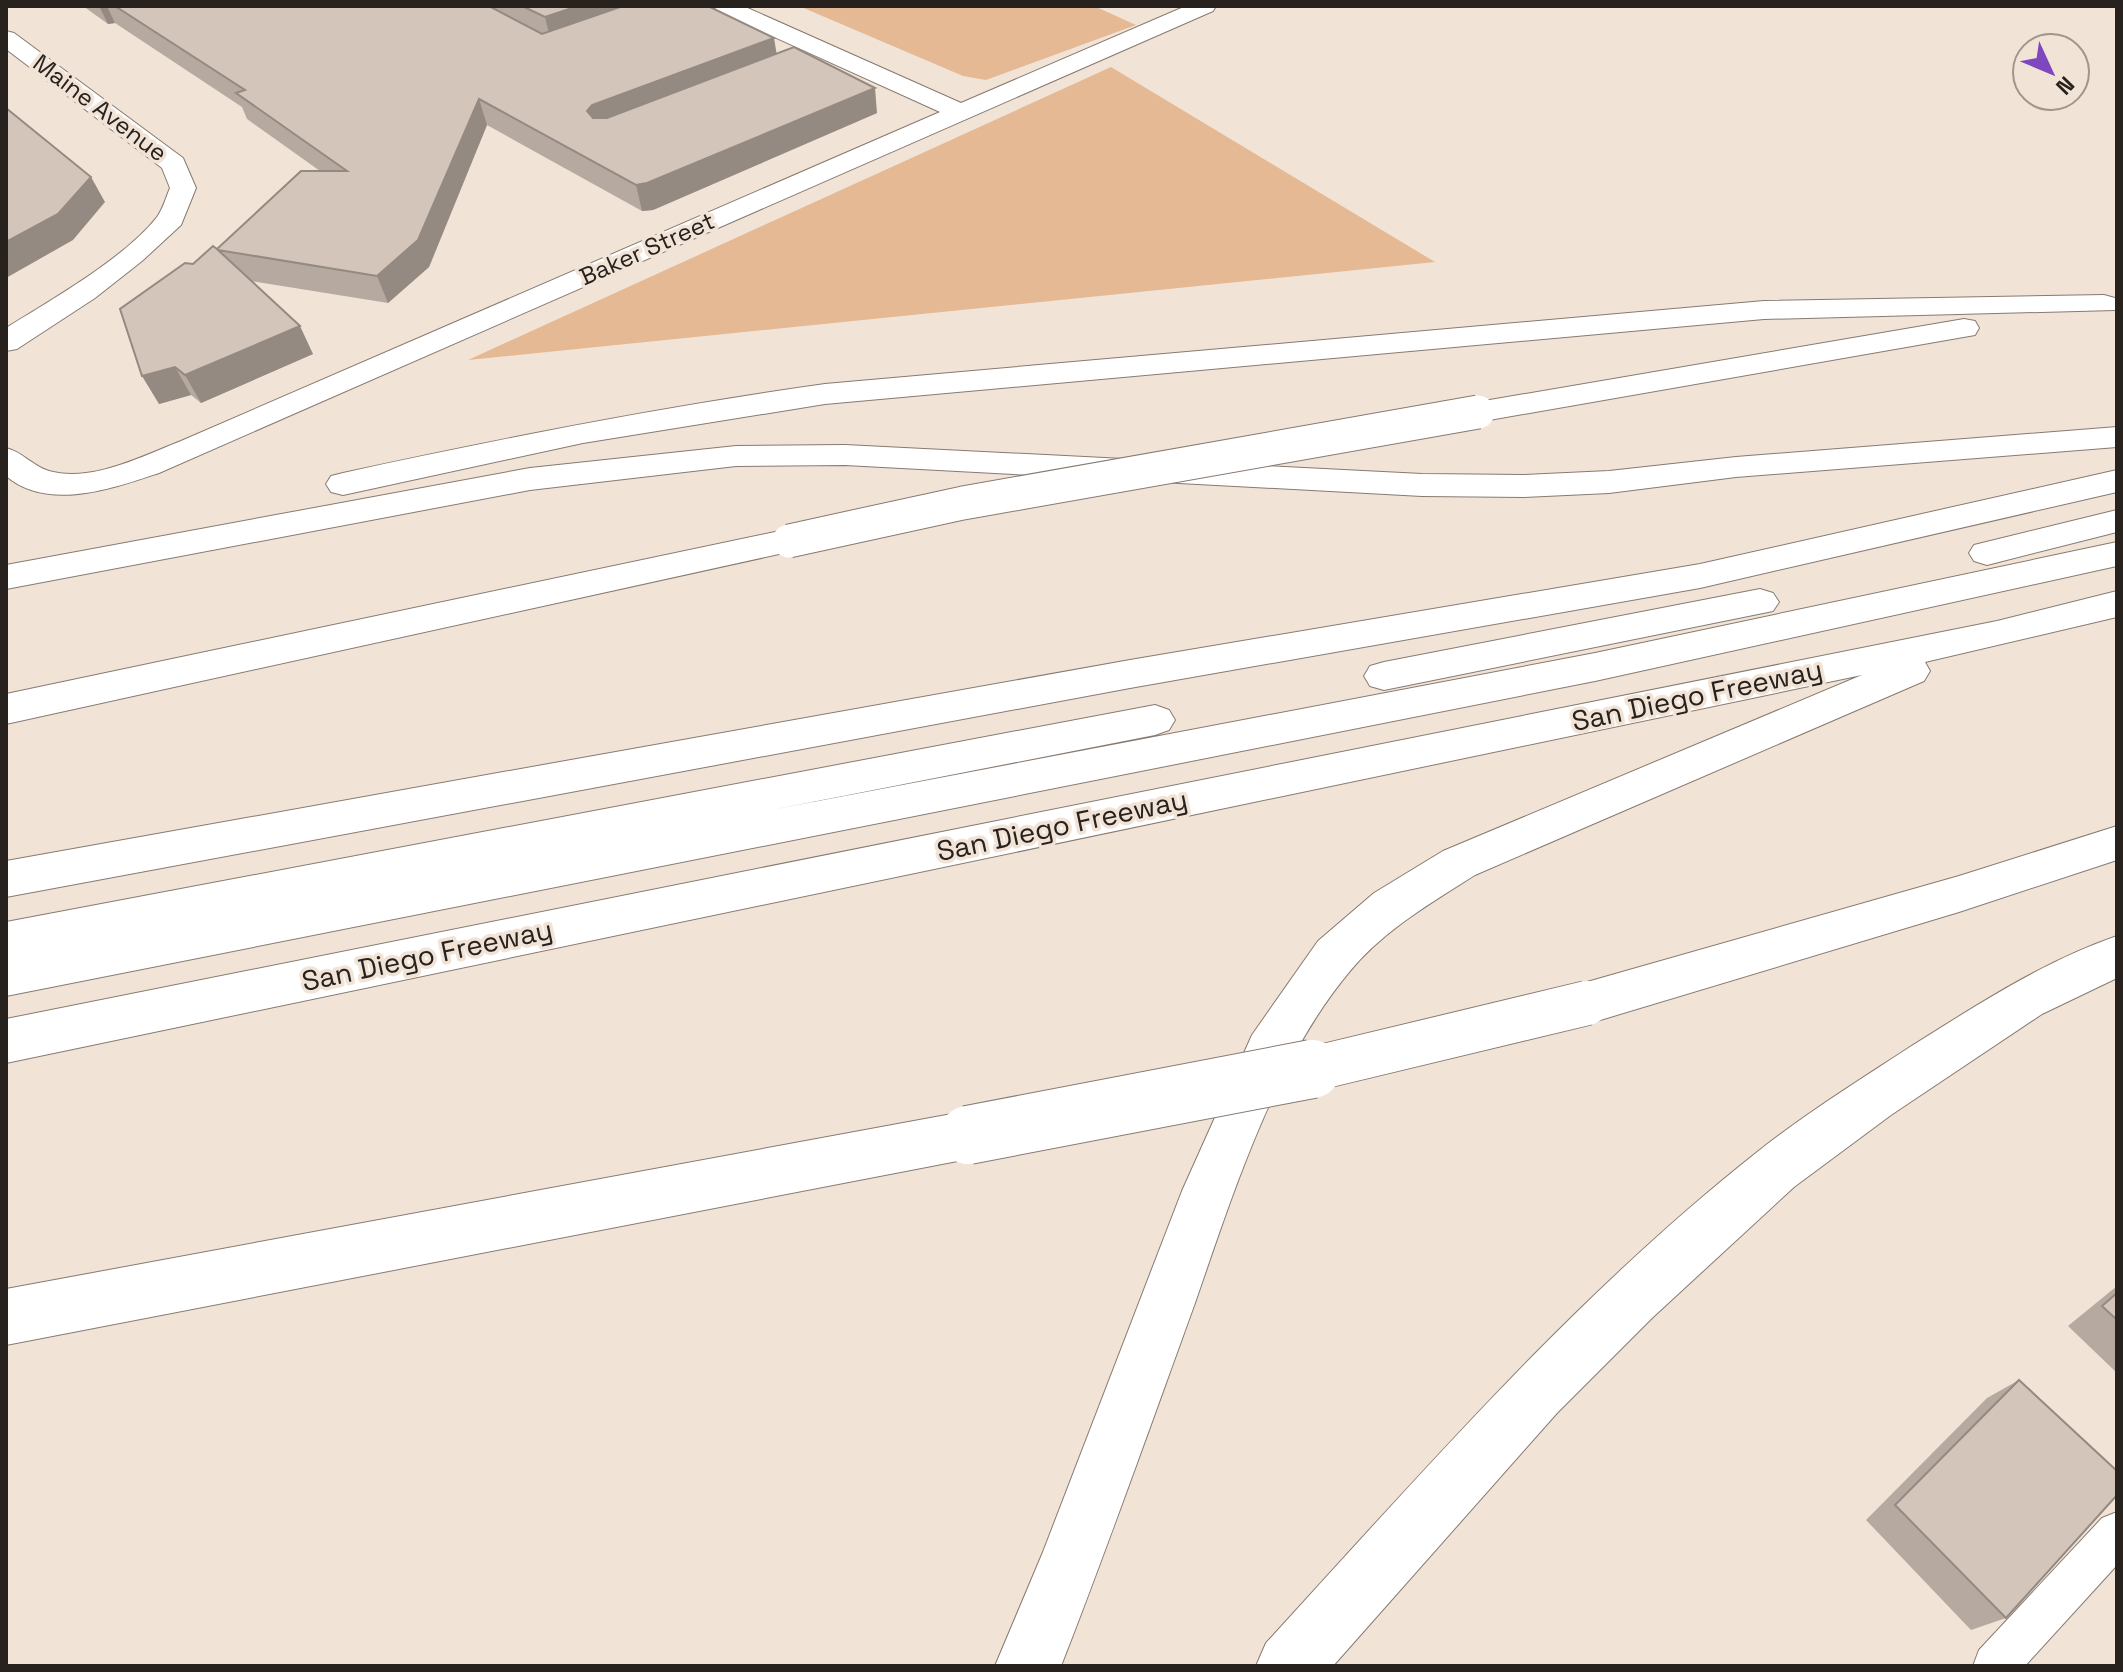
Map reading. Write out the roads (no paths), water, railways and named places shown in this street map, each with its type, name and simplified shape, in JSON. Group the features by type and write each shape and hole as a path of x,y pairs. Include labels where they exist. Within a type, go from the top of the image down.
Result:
{"main road":[{"path":"725,6 960,112"},
{"name":"Baker Street","path":"6,458 15,468 46,483 85,483 141,468 1205,6"},
{"name":"Maine Avenue","path":"6,38 174,164 183,188 171,219 132,255 84,292 6,342"},
{"path":"6,70 37,61"},
{"path":"6,709 963,503 2111,303"},
{"path":"6,560 523,444 694,411 825,394 1764,310 2111,303"},
{"path":"6,577 530,479 736,456 845,455 1422,485 1524,486 1609,482 1736,467 2117,437"},
{"path":"6,879 1130,674 1700,576 2117,481"},
{"path":"6,941 1286,696 1892,576 2117,521"},
{"path":"6,976 1595,667 2117,554"},
{"name":"San Diego Freeway","path":"6,1041 1997,634 2117,604"},
{"path":"1028,1666 1073,1556 1207,1195 1270,1050 1335,955 1390,906 1459,863 1997,634"},
{"path":"6,1317 1292,1074 1587,1003 1959,894 2117,843"},
{"path":"1289,1666 1536,1392 1632,1298 1775,1170 1873,1099 2025,999 2117,956"}],"lane":[{"path":"797,63 827,52"},
{"path":"1995,1666 2117,1533"}]}
